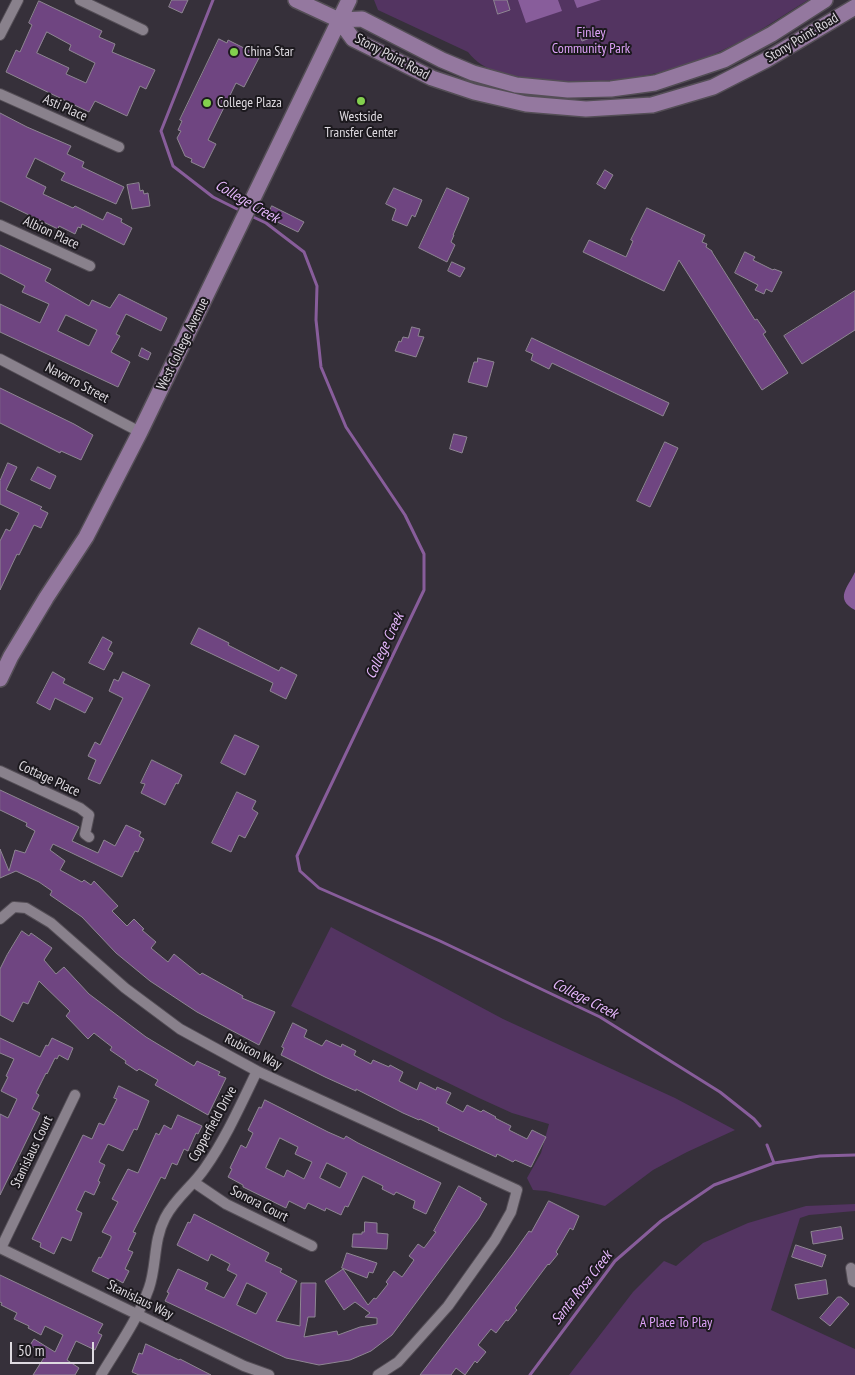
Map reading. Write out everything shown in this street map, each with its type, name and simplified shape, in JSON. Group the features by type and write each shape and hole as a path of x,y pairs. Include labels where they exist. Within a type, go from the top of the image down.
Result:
{"main road":[{"path":"296,0 339,20"},
{"name":"West College Avenue","path":"0,679 6,653 46,598 86,537 140,432 349,0"},
{"name":"Stony Point Road","path":"339,20 362,19 442,60 474,73 516,85 559,89 611,90 656,83 724,60 772,34 825,0"},
{"name":"Stony Point Road","path":"339,20 353,40 432,78 474,92 526,104 586,109 652,105 713,87 766,60 855,7"},
{"path":"474,92 488,88 523,95 549,97 556,94 559,89"}],"street":[{"path":"0,35 18,0"},
{"path":"80,0 143,30"},
{"name":"Asti Place","path":"0,94 120,147"},
{"name":"Albion Place","path":"0,224 90,266"},
{"name":"Navarro Street","path":"0,359 140,432"},
{"name":"Cottage Place","path":"0,771 80,808 90,815 85,834 89,837"},
{"name":"Rubicon Way","path":"0,919 14,907 26,908 51,923 125,988 180,1029 257,1071 517,1190 511,1212 495,1240 448,1306 398,1362 378,1375"},
{"name":"Copperfield Drive","path":"101,1375 137,1314 149,1288 157,1239 169,1209 195,1183 216,1153 257,1071"},
{"name":"Stanislaus Court","path":"0,1248 75,1095"},
{"name":"Sonora Court","path":"195,1183 226,1204 312,1246"},
{"name":"Stanislaus Way","path":"0,1248 244,1366 269,1375"},
{"path":"851,1268 853,1281 855,1282"}],"green space":[{"name":"Finley Community Park","path":"374,0 808,0 729,47 682,66 633,78 583,82 533,79 489,69 474,59 468,52 378,10"},
{"path":"331,927 503,1019 675,1098 735,1130 653,1170 605,1206 546,1191 533,1190 527,1178 541,1153 549,1124 512,1113 479,1098 291,1006"},
{"name":"A Place To Play","path":"855,1204 855,1211 809,1215 800,1218 771,1310 855,1349 855,1375 569,1375 633,1292 664,1261 676,1266 703,1243 748,1223 806,1206"}],"shaded area":[{"path":"518,0 558,0 562,11 526,23"},
{"path":"574,0 601,0 577,8"},
{"path":"855,572 855,610 845,602 844,592"}],"building":[{"path":"172,0 188,0 182,13 169,7"},
{"path":"494,0 507,0 510,10 498,14"},
{"path":"39,1 102,31 99,37 115,44 112,52 155,70 146,89 140,86 127,116 95,101 89,112 6,72 16,50 20,52 32,25 29,23","holes":["47,32 71,45 69,50 95,63 86,83 66,74 69,68 37,53"]},
{"path":"586,27 590,38 582,41 578,30"},
{"name":"College Plaza","path":"219,39 227,43 228,40 260,56 244,87 236,83 208,140 216,144 204,168 191,162 192,159 185,156 177,138 181,131 178,130 182,121 180,120"},
{"path":"0,113 71,146 67,154 84,162 82,167 124,187 116,204 61,180 65,173 35,158 26,177 46,187 43,194 73,208 75,206 103,220 107,212 122,219 121,222 132,228 124,245 82,224 81,228 78,227 75,234 59,226 58,229 0,201"},
{"path":"605,170 613,175 605,189 597,184"},
{"path":"139,183 140,191 143,190 144,194 148,193 150,206 132,209 127,185"},
{"path":"394,188 422,200 415,217 412,215 407,226 392,220 396,209 386,204"},
{"path":"447,188 469,198 453,235 451,242 455,245 447,262 419,248"},
{"path":"272,206 304,222 298,232 267,217"},
{"path":"647,208 705,235 702,242 707,244 706,247 712,251 755,320 757,319 766,332 763,334 788,373 762,390 679,260 664,291 583,252 589,240 626,257 633,241 631,240"},
{"path":"0,245 51,269 45,281 89,306 92,300 110,308 119,294 167,318 161,331 126,314 116,334 120,336 111,352 130,362 118,387 0,332 0,304 40,323 49,304 22,292 25,286 0,273","holes":["66,315 97,330 89,346 58,331"]},
{"path":"745,252 755,257 753,260 773,270 782,272 772,292 766,289 764,294 755,290 758,285 735,273"},
{"path":"452,262 465,268 460,277 448,271"},
{"path":"855,291 855,330 802,364 784,336"},
{"path":"412,327 420,329 418,336 424,337 416,357 395,351 403,337 408,338"},
{"path":"532,338 669,403 663,416 552,363 549,369 531,360 533,354 526,351"},
{"path":"142,348 151,353 148,360 139,356"},
{"path":"478,358 494,362 487,387 468,382 474,362 477,362"},
{"path":"0,388 93,435 81,460 61,451 60,453 0,423"},
{"path":"454,434 467,437 462,453 450,449"},
{"path":"665,442 678,448 650,507 637,501"},
{"path":"8,463 17,467 6,490 42,507 40,509 48,513 41,528 34,525 19,555 17,554 0,590 0,541 6,529 10,531 19,513 0,504 0,481"},
{"path":"38,467 56,476 50,489 31,480"},
{"path":"199,628 279,671 281,667 297,675 286,699 270,691 273,683 191,644"},
{"path":"103,637 112,642 108,650 113,653 104,670 89,663"},
{"path":"53,672 65,679 63,683 93,698 85,713 55,698 50,710 37,703"},
{"path":"123,672 150,685 100,784 88,779 96,760 88,756 95,742 100,745 123,698 109,691 114,679 118,681"},
{"path":"235,735 259,746 245,775 221,763"},
{"path":"152,760 182,775 165,805 141,793 145,784 141,783"},
{"path":"0,790 79,827 72,841 98,853 104,840 115,846 126,825 141,832 139,836 144,839 138,852 135,851 122,877 53,844 50,850 65,861 60,870 91,885 94,881 118,906 112,911 127,926 134,919 144,929 142,930 156,942 151,948 168,962 174,954 200,975 202,973 243,996 242,998 275,1012 259,1045 197,1012 150,981 116,953 82,917 50,895 52,891 39,882 16,871 0,878 0,849 9,871 15,850 25,853 35,831 26,826 27,823 0,810"},
{"path":"237,792 256,801 252,809 258,813 245,838 239,835 231,852 212,843"},
{"path":"22,931 29,936 31,933 52,948 44,960 56,974 64,967 89,994 146,1037 194,1066 197,1061 220,1072 218,1075 226,1078 208,1115 155,1085 158,1080 139,1069 137,1071 125,1063 126,1061 110,1050 112,1047 94,1033 88,1039 66,1016 70,1011 39,981 28,1004 23,1002 13,1022 0,1015 0,969"},
{"path":"293,1023 307,1030 304,1037 322,1046 326,1040 341,1047 342,1044 356,1051 354,1055 371,1064 373,1060 389,1067 390,1065 403,1072 399,1081 417,1090 420,1082 436,1090 437,1087 451,1093 446,1103 463,1112 467,1105 496,1117 511,1126 509,1130 527,1139 532,1130 546,1137 531,1167 515,1160 513,1162 497,1154 496,1157 438,1130 439,1128 403,1113 356,1089 356,1091 325,1077 281,1055 284,1048 282,1047"},
{"path":"0,1038 40,1057 52,1038 73,1048 68,1060 59,1055 57,1059 55,1058 36,1093 39,1095 32,1109 40,1113 0,1195 0,1114 8,1118 17,1099 1,1091 14,1059 0,1053"},
{"path":"119,1086 149,1101 137,1130 134,1129 123,1151 108,1144 99,1162 105,1165 94,1195 85,1191 76,1210 82,1213 71,1241 62,1237 54,1254 40,1247 41,1243 32,1239 83,1135 92,1139 99,1123 104,1125 117,1099 114,1098"},
{"path":"265,1100 328,1132 344,1139 346,1136 441,1183 426,1214 413,1208 415,1201 396,1192 394,1195 382,1189 383,1186 363,1176 348,1207 345,1206 341,1215 326,1208 325,1211 308,1203 305,1209 289,1201 286,1208 243,1187 243,1185 228,1177 232,1169 230,1168 241,1145 246,1148 253,1133 248,1130 259,1107 261,1108","holes":["280,1138 298,1147 295,1154 312,1162 304,1179 287,1170 284,1177 266,1168","327,1163 347,1173 340,1188 320,1178"]},
{"path":"178,1115 202,1126 198,1134 196,1133 188,1151 184,1149 177,1165 172,1163 165,1179 161,1177 133,1232 136,1233 128,1250 133,1252 125,1269 129,1271 123,1283 116,1279 115,1282 92,1271 111,1238 111,1236 102,1232 118,1202 112,1199 128,1169 138,1173 156,1133 159,1135 164,1125 171,1129"},
{"path":"459,1186 481,1198 480,1200 487,1204 479,1218 392,1335 371,1351 350,1360 319,1365 286,1358 165,1301 169,1293 167,1292 178,1269 208,1283 205,1289 224,1298 237,1275 227,1270 230,1264 211,1254 208,1261 177,1245 194,1214 269,1253 265,1261 282,1269 280,1272 297,1281 276,1321 300,1326 301,1283 316,1283 315,1317 308,1317 304,1337 337,1331 338,1335 360,1327 377,1324 377,1318 365,1317 370,1313 355,1302 344,1310 325,1281 343,1269 368,1305 374,1298 376,1299 388,1284 386,1282 394,1271 402,1277 414,1260 409,1256 418,1244 424,1248 436,1232 434,1231","holes":["247,1283 267,1293 256,1314 237,1305"]},
{"path":"549,1201 579,1216 573,1230 570,1228 556,1252 558,1254 548,1264 515,1308 517,1310 496,1333 491,1329 478,1345 486,1352 477,1363 475,1361 465,1375 456,1368 451,1375 420,1375 529,1231 531,1232"},
{"path":"365,1222 377,1223 377,1233 388,1234 387,1249 352,1247 353,1234 362,1234 364,1232"},
{"path":"841,1227 843,1239 813,1244 811,1232"},
{"path":"796,1245 826,1255 822,1267 792,1257"},
{"path":"347,1253 377,1263 373,1273 369,1272 367,1278 342,1268"},
{"path":"0,1275 103,1324 98,1333 102,1335 95,1350 76,1341 67,1360 79,1368 75,1375 33,1375 45,1356 30,1345 34,1339 55,1352 63,1335 45,1326 41,1335 28,1328 29,1326 14,1319 17,1313 1,1305 2,1303 0,1302"},
{"path":"826,1280 828,1294 798,1299 795,1285"},
{"path":"838,1297 841,1297 849,1304 830,1326 820,1318"},
{"path":"146,1344 211,1375 139,1375 132,1372 139,1353 142,1354"}],"waterway":[{"name":"College Creek","path":"213,0 161,131 173,166 213,197 241,211"},
{"name":"College Creek","path":"249,215 266,223 304,252 317,286 316,320 321,367 346,427 405,515 424,554 424,590 297,856 300,871 319,888 440,941 600,1017 720,1092 760,1126"},
{"name":"College Creek","path":"767,1145 774,1163"},
{"name":"Santa Rosa Creek","path":"530,1375 615,1261 661,1221 714,1185 774,1163 820,1156 855,1155"}],"place":[{"name":"China Star","path":"234,52"},
{"name":"Westside Transfer Center","path":"361,101"},
{"name":"College Plaza","path":"207,103"}]}
